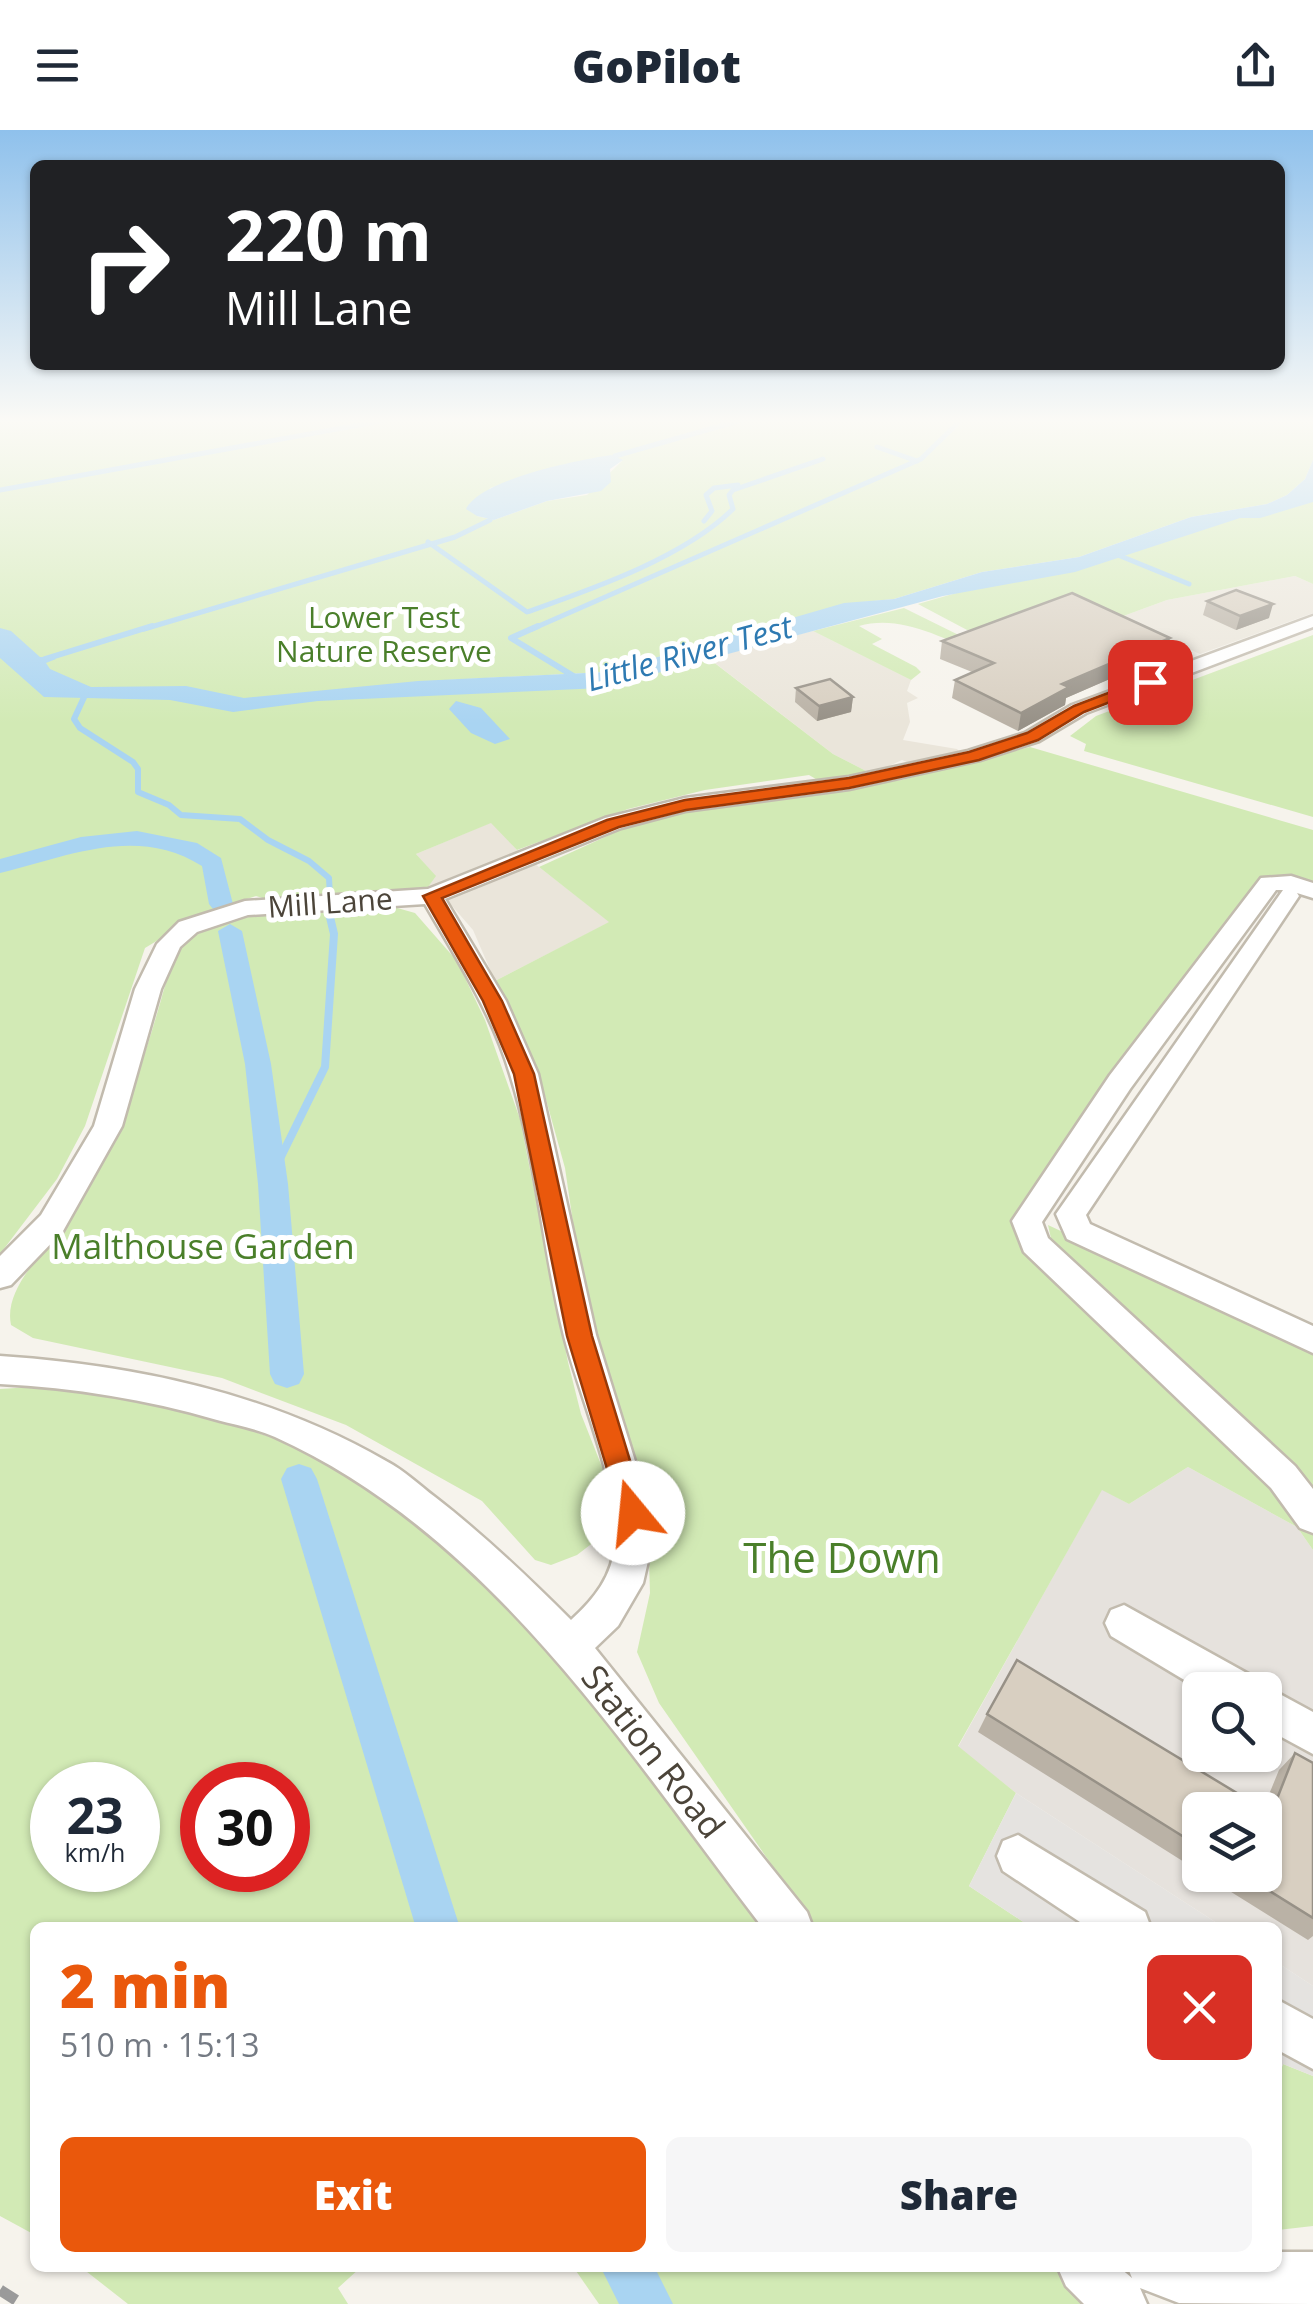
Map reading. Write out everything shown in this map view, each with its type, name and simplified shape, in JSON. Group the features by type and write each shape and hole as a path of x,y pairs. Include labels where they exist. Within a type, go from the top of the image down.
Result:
{"street":[{"name":"Mill Lane","path":"0,1276 52,1223 108,1126 148,989 169,944 188,927 246,908 432,896 631,818 685,805 849,783 973,756 1032,737 1079,709 1313,621"},
{"path":"1313,1340 1078,1230 1070,1214 1300,894 1291,883 1269,883 1120,1082 1026,1221 1035,1244 1283,1477 1313,1517"},
{"name":"Station Road","path":"432,896 492,1001 524,1074 580,1336 633,1513 633,1548 624,1583 605,1613 570,1646 786,1922"},
{"path":"0,1370 77,1375 166,1390 281,1424 377,1472 480,1554 570,1646"},
{"path":"1124,1624 1207,1672"},
{"path":"1282,1716 1313,1734"},
{"path":"1018,1856 1120,1922"},
{"path":"1282,2026 1313,2046"},
{"path":"1088,2272 1121,2304"},
{"path":"1165,2272 1180,2277 1303,2287"}],"shaded area":[{"path":"1295,576 1313,584 1313,613 1200,654 1118,618 1167,600"},
{"path":"813,631 911,680 907,691 918,698 907,703 910,722 903,740 957,749 961,753 914,765 902,760 872,774 833,754 711,660 737,649"},
{"path":"492,822 517,850 610,922 495,981 473,930 428,887 435,876 416,854"},
{"path":"1188,1467 1297,1527 1313,1550 1313,1986 1282,1966 1282,1922 1215,1922 1016,1793 958,1747 1102,1489 1129,1504"},
{"path":"1016,1793 1215,1922 1023,1922 969,1886"},
{"path":"1282,1966 1313,1986 1313,2076 1283,2064"}],"green space":[{"name":"Lower Test Nature Reserve","path":"0,520 1181,520 1079,557 982,572 894,599 844,604 606,672 447,680 602,688 722,653 727,656 712,661 833,754 872,774 821,782 809,775 705,790 628,809 517,850 491,823 416,854 436,876 428,887 272,901 256,896 201,914 145,948 85,1126 57,1179 0,1254"},
{"path":"1224,520 1313,520 1313,584 1295,576 1167,600 1118,618 986,640 918,604 1183,528"},
{"path":"904,608 987,649 978,653 904,625 859,626 882,639 872,644 921,672 911,680 813,631"},
{"path":"1313,635 1313,817 1084,751 1086,744 1070,736 1096,716"},
{"name":"The Down","path":"1030,747 1313,830 1313,891 1269,883 1027,1221 1313,1528 1313,1550 1297,1527 1188,1467 1129,1504 1102,1490 958,1746 1016,1793 969,1886 1023,1922 812,1922 659,1703 637,1652 650,1593 647,1495 582,1284 565,1168 542,1085 495,981 609,922 539,867 627,827 682,810 902,780"},
{"name":"Malthouse Garden","path":"383,904 415,913 457,961 485,1020 520,1119 568,1362 581,1414 604,1472 609,1505 603,1535 577,1555 551,1565 535,1560 482,1501 346,1425 222,1378 33,1338 11,1325 17,1289 75,1206 119,1122 142,1063 168,976 185,944 210,929 257,915"},
{"path":"1048,1225 1313,1350 1313,1497 1052,1243"},
{"path":"63,1385 160,1406 288,1443 312,1452 387,1499 450,1550 565,1669 763,1922 30,1922 30,2232 0,2216 0,1389"},
{"path":"1282,2067 1313,2076 1313,2226 1282,2230"},
{"path":"87,2272 356,2272 338,2288 348,2304 128,2304"},
{"path":"577,2272 1063,2272 1094,2304 599,2304"}],"water":[{"name":"Little River Test","path":"1181,520 1233,520 1075,572 943,596 602,688 318,701 233,712 170,700 44,697 0,658 0,628 11,631 40,657 54,657 46,663 50,669 91,687 186,686 244,698 418,681 606,672 844,603 894,599 982,572 1079,557"},
{"path":"456,701 481,708 510,739 495,744 471,733 449,709"}],"building":[{"path":"1236,590 1273,604 1240,616 1207,601"},
{"path":"1072,593 1170,638 1062,684 1069,687 1021,713 955,680 994,663 942,641"},
{"path":"830,679 853,697 819,706 796,688"},
{"path":"1017,1660 1182,1760 1182,1772 1202,1772 1235,1792 1182,1792 1182,1836 987,1714"},
{"path":"1295,1753 1313,1763 1313,1918 1271,1892 1282,1892 1280,1792"}],"waterway":[{"path":"431,544 489,520"},
{"path":"431,544 527,612 636,570 689,543 720,520"},
{"path":"532,629 780,520"},
{"path":"144,629 431,544"},
{"path":"1113,553 1189,584"},
{"path":"45,659 152,626"},
{"name":"Little River Test","path":"538,626 511,638 580,680"},
{"path":"86,693 74,719 80,728 133,762 138,769 138,792 169,805 181,815 240,819 268,840 309,861 329,878 330,896"},
{"path":"0,866 109,839 164,840 189,848 213,863 221,904"},
{"path":"272,1175 325,1067 334,934 329,913"},
{"path":"230,931 258,1064 273,1184 287,1374"},
{"path":"299,1479 436,1922"},
{"path":"629,2272 647,2304"}],"railway":[{"path":"0,2290 22,2304"}],"route":[{"path":"633,1513 580,1336 524,1074 492,1001 432,896 613,823 685,805 849,783 973,756 1032,737 1079,709 1150,682"}]}
